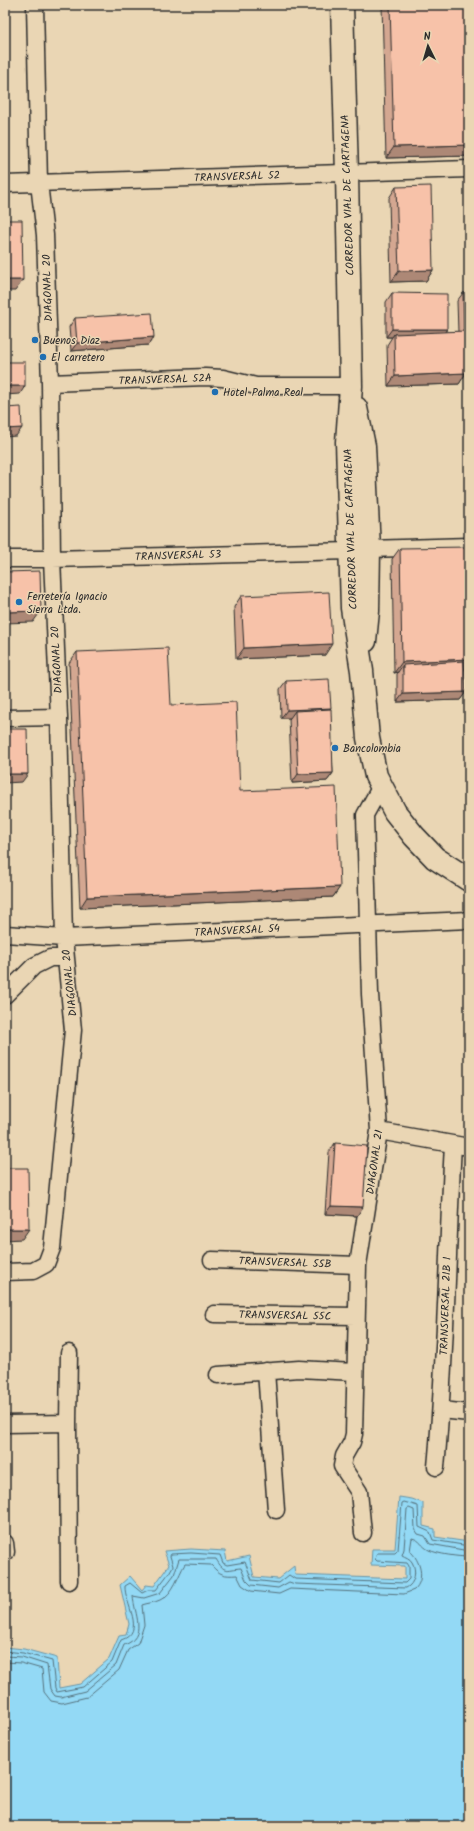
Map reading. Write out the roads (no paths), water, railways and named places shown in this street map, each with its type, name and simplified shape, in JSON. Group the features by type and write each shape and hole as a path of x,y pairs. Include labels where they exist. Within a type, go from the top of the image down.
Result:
{"main road":[{"name":"CORREDOR VIAL DE CARTAGENA","path":"342,5 351,386 364,446 359,550 368,610 362,671 373,765 381,786 396,812 414,836 435,858 469,880"}],"street":[{"name":"DIAGONAL 20","path":"5,1272 33,1271 46,1264 52,1248 73,1030 64,938 59,717 52,559 50,383 45,235 39,183 35,5"},
{"name":"TRANSVERSAL 52","path":"5,184 469,169"},
{"name":"TRANSVERSAL 52A","path":"50,383 205,377 223,378 256,386 351,386"},
{"name":"TRANSVERSAL 53","path":"5,559 52,559 469,546"},
{"path":"5,718 59,717"},
{"name":"DIAGONAL 21","path":"363,1533 359,1492 342,1466 344,1456 352,1442 354,1434 354,1372 358,1265 379,1131 370,994 365,815 381,786"},
{"name":"TRANSVERSAL 54","path":"5,934 64,938 469,920"},
{"path":"5,995 34,966 50,958 66,958"},
{"path":"379,1131 469,1147"},
{"name":"TRANSVERSAL 21B 1","path":"436,1467 442,1410 448,1235 453,1145"},
{"name":"TRANSVERSAL 55B","path":"212,1260 358,1265"},
{"name":"TRANSVERSAL 55C","path":"214,1314 356,1316"},
{"path":"69,1353 69,1581"},
{"path":"218,1375 299,1369 354,1372"},
{"path":"266,1371 276,1510"},
{"path":"442,1410 469,1413"},
{"path":"5,1424 68,1423"}],"water":[{"path":"399,1497 412,1499 423,1503 423,1526 435,1529 435,1537 469,1542 469,1826 5,1826 5,1647 24,1649 57,1658 59,1688 80,1684 109,1659 119,1636 126,1635 129,1624 120,1585 130,1576 142,1590 146,1585 154,1586 169,1565 164,1551 191,1549 225,1551 227,1561 249,1556 254,1577 278,1579 294,1566 295,1575 405,1579 405,1566 371,1565 372,1549 395,1549"}],"place":[{"name":"Buenos Diaz","path":"35,340"},
{"name":"El carretero","path":"43,357"},
{"name":"Hotel Palma Real","path":"215,392"},
{"name":"Ferretería Ignacio Sierra Ltda.","path":"19,602"},
{"name":"Bancolombia","path":"335,748"}]}
